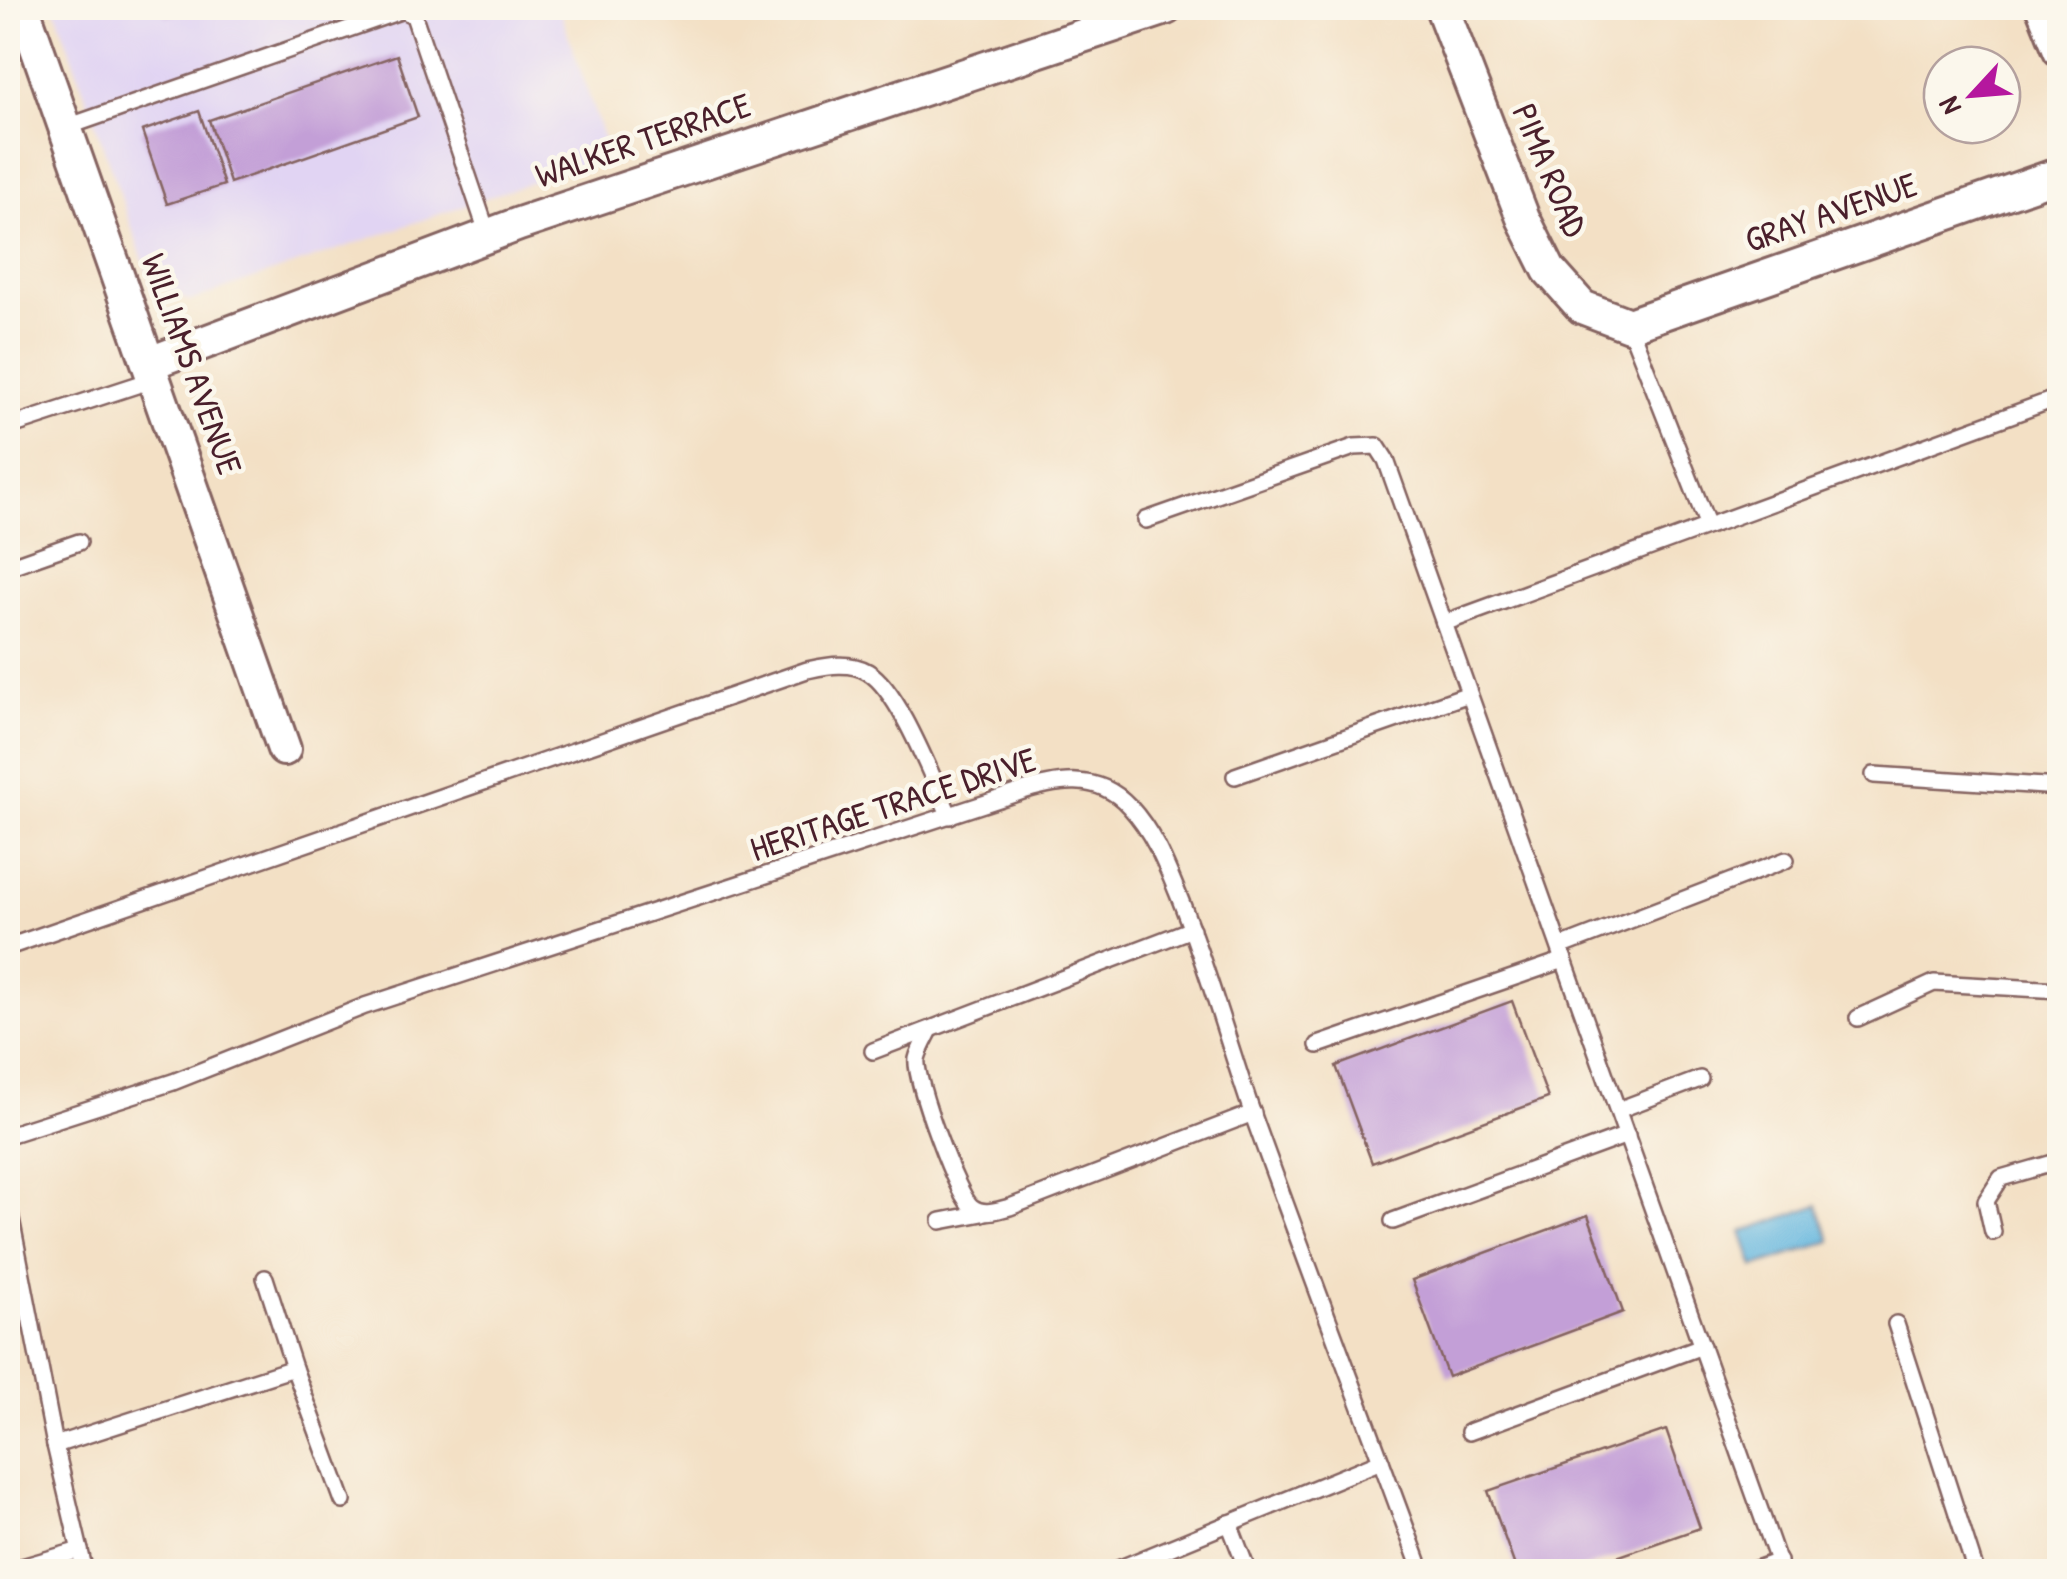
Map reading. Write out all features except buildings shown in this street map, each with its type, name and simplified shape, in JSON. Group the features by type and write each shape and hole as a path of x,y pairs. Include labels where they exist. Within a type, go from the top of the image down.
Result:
{"street":[{"name":"WILLIAMS AVENUE","path":"22,8 284,749"},
{"name":"WALKER TERRACE","path":"152,371 488,235 1166,8"},
{"name":"PIMA ROAD","path":"1442,8 1524,218 1549,270 1582,307 1629,325"},
{"path":"2043,8 2060,50"},
{"name":"GRAY AVENUE","path":"1629,325 2060,174"}],"lane":[{"path":"64,128 403,10 414,16 488,235"},
{"path":"1629,325 1708,526"},
{"path":"8,427 152,371"},
{"path":"1444,623 2060,396"},
{"path":"1146,520 1354,448 1377,446 1386,460 1781,1566 1748,1572"},
{"path":"8,567 79,542"},
{"path":"8,947 832,664 868,672 882,684 900,712 950,816"},
{"path":"1236,776 1470,694"},
{"path":"1874,775 2060,787"},
{"name":"HERITAGE TRACE DRIVE","path":"8,1135 173,1082 365,1006 1050,782 1089,781 1128,804 1157,842 1192,928 1253,1113 1422,1572"},
{"path":"1318,1045 1562,954 1786,860"},
{"path":"873,1050 1192,928"},
{"path":"1858,1018 1934,983 2060,990"},
{"path":"930,1030 917,1061 929,1109 961,1191 969,1206 983,1213"},
{"path":"1618,1110 1700,1079"},
{"path":"941,1221 1010,1207 1253,1113"},
{"path":"1394,1221 1626,1135"},
{"path":"1993,1232 1986,1201 2001,1178 2060,1161"},
{"path":"8,1204 55,1445 85,1572"},
{"path":"265,1278 342,1502"},
{"path":"1896,1324 1976,1572"},
{"path":"1469,1432 1702,1346"},
{"path":"55,1445 294,1368"},
{"path":"1111,1572 1382,1461"},
{"path":"1230,1523 1248,1572"},
{"path":"8,1571 80,1550"}],"shaded area":[{"path":"55,8 559,8 609,155 190,301 151,283"}],"water":[{"path":"1818,1205 1831,1241 1754,1267 1742,1232"}]}
